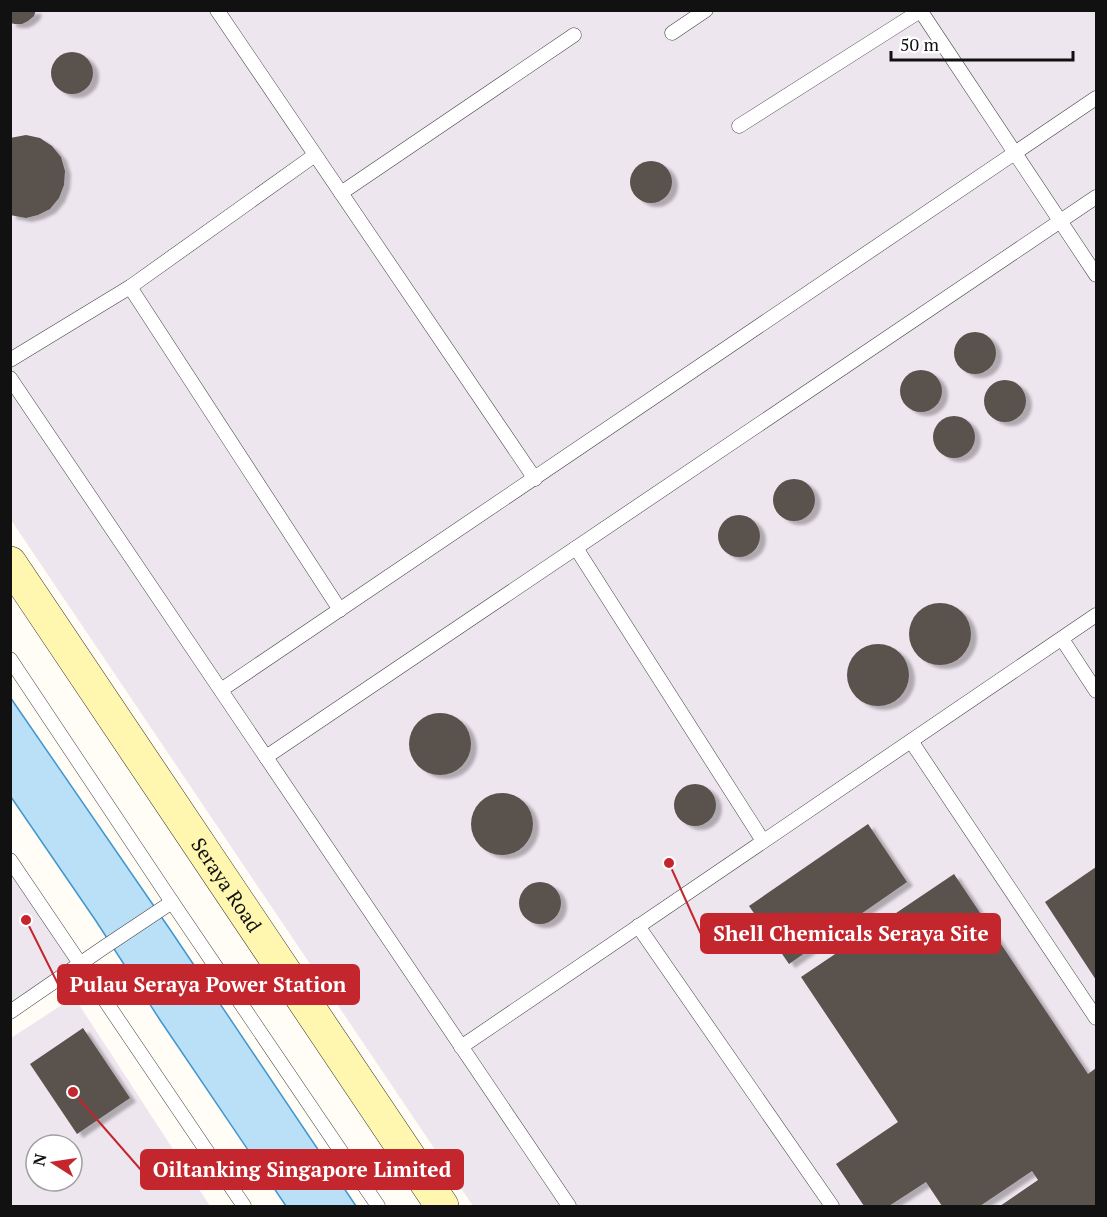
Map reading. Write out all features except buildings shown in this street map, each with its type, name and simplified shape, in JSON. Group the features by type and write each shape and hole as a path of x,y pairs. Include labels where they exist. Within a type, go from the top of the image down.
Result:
{"street":[{"name":"Seraya Road","path":"10,563 442,1206"}],"lane":[{"path":"217,10 535,478"},
{"path":"672,33 706,10"},
{"path":"739,126 920,11 1096,275"},
{"path":"341,193 574,35"},
{"path":"221,690 1096,98"},
{"path":"10,360 130,287 315,155"},
{"path":"266,757 1096,197"},
{"path":"130,287 340,610"},
{"path":"10,378 569,1206"},
{"path":"576,548 763,841"},
{"path":"461,1047 1096,615"},
{"path":"1062,639 1096,692"},
{"path":"10,659 167,906 378,1206"},
{"path":"911,741 1096,1018"},
{"path":"10,860 244,1206"},
{"path":"10,1012 167,906"},
{"path":"638,926 832,1206"}],"shaded area":[{"path":"10,11 1096,11 1096,1206 473,1206 11,520"},
{"path":"10,872 74,968 10,1010"},
{"path":"74,997 210,1206 11,1206 11,1038"}],"water":[{"path":"10,697 356,1206 286,1206 11,797"}],"place":[{"name":"Shell Chemicals Seraya Site","path":"669,863"},
{"name":"Pulau Seraya Power Station","path":"26,920"},
{"name":"Oiltanking Singapore Limited","path":"73,1092"}]}
